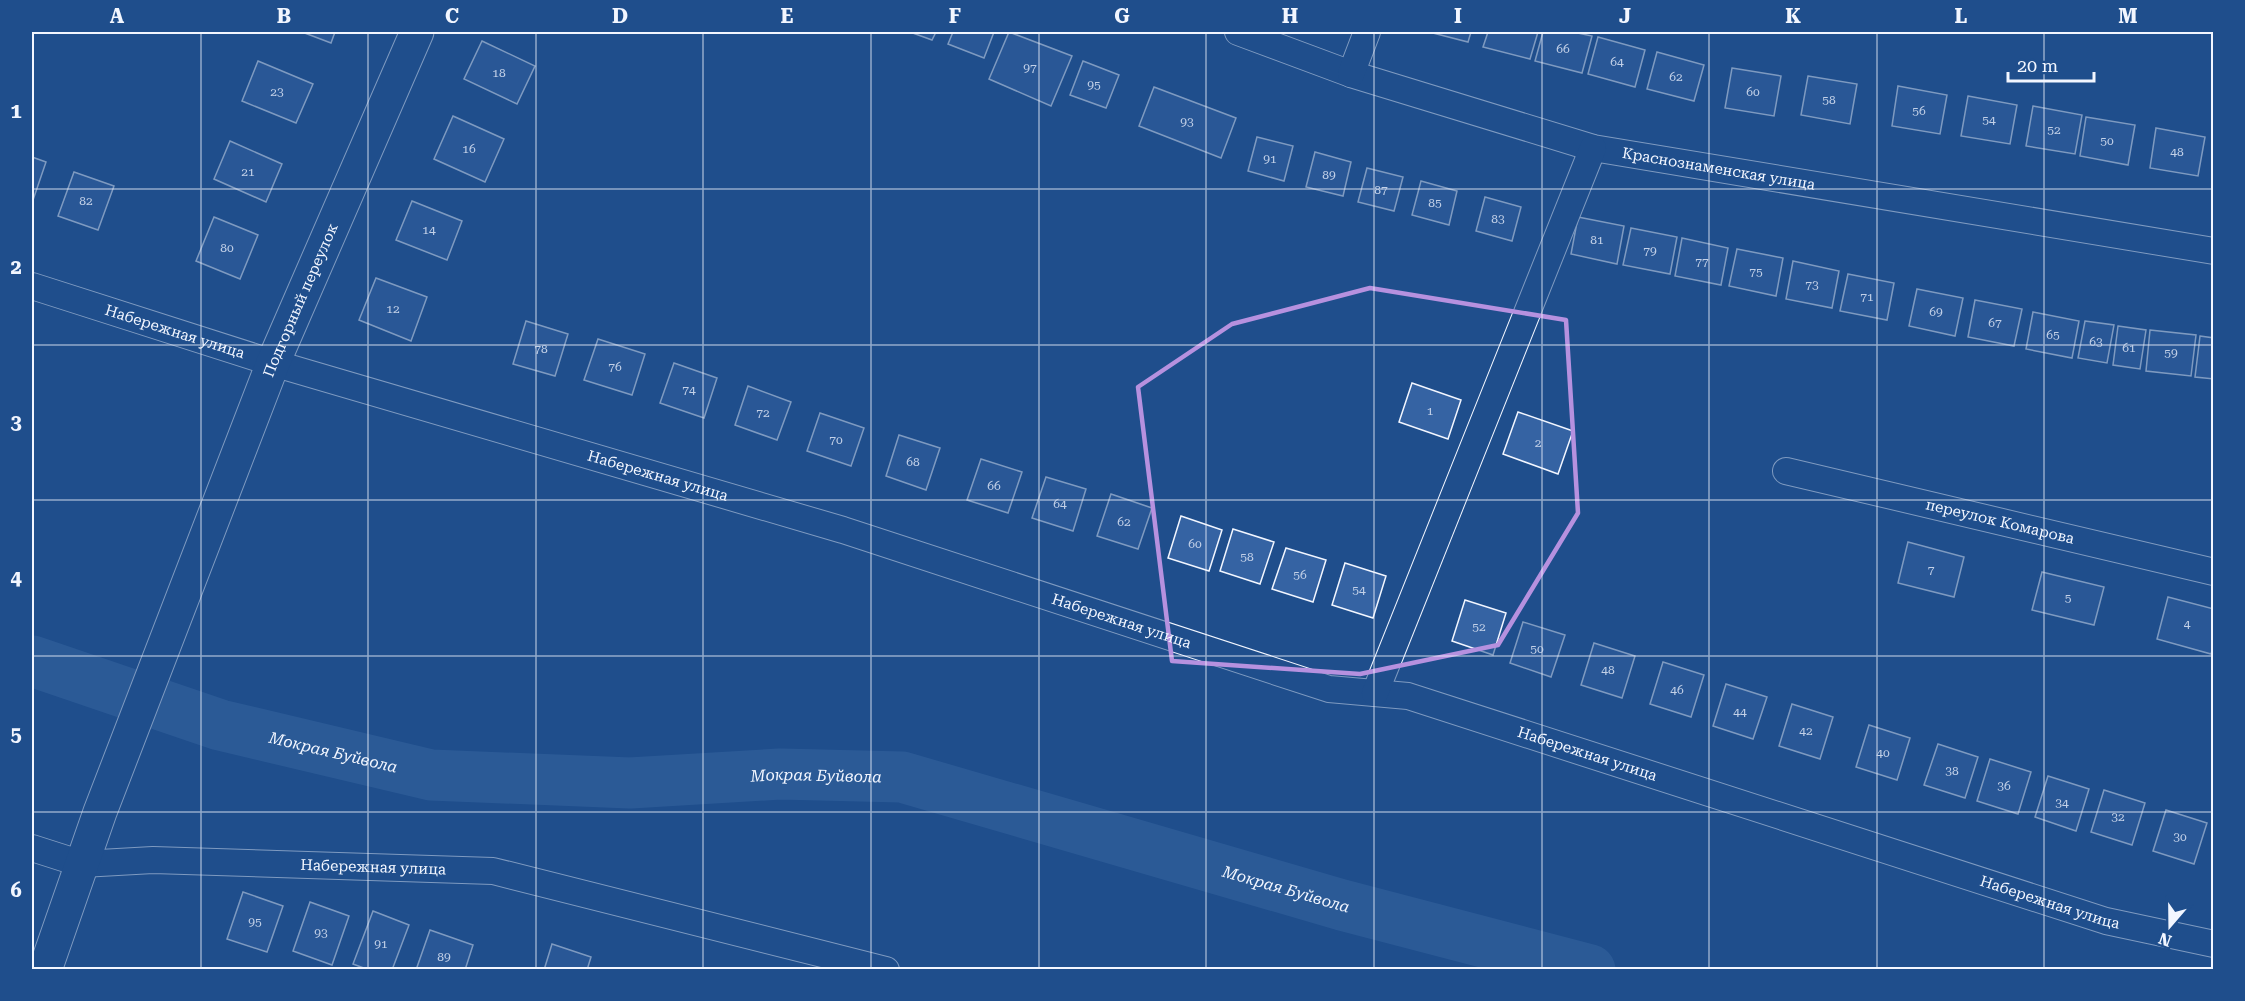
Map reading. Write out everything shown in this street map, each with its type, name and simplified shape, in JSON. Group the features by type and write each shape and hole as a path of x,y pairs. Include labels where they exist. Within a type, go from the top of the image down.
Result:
{"main road":[{"name":"Подгорный переулок","path":"82,864 191,570 273,363 417,32"},
{"path":"45,969 82,864"}],"street":[{"name":"Краснознаменская улица","path":"1238,32 1352,74 1593,148 2214,251"},
{"path":"1352,74 1366,32"},
{"path":"1375,693 1593,148"},
{"name":"Набережная улица","path":"32,286 273,363 843,530 1329,689 1408,696 2106,921 2214,944"},
{"name":"переулок Комарова","path":"1786,471 2214,572"},
{"name":"Набережная улица","path":"32,848 82,864 153,860 493,872 886,969"}],"highlighted area":[{"path":"1370,288 1566,320 1578,513 1498,645 1360,674 1172,661 1138,387 1232,324"}],"building":[{"path":"302,32 335,32 331,43"},
{"path":"910,32 936,32 932,40"},
{"path":"953,32 994,32 984,58 948,44"},
{"path":"1009,32 1072,56 1051,106 989,79"},
{"path":"1429,32 1471,32 1468,42"},
{"path":"1488,32 1538,32 1530,59 1483,47"},
{"path":"1543,32 1573,32 1592,36 1582,73 1535,61"},
{"path":"1598,37 1645,50 1635,87 1588,74"},
{"path":"482,41 535,66 517,104 464,79"},
{"path":"1657,52 1704,65 1694,101 1647,89"},
{"path":"258,61 313,84 296,123 242,101"},
{"path":"1083,61 1119,75 1106,108 1070,95"},
{"path":"1732,68 1781,76 1774,116 1725,108"},
{"path":"1808,76 1857,84 1850,124 1801,115"},
{"path":"1898,86 1947,95 1940,134 1892,126"},
{"path":"1154,87 1236,118 1221,158 1139,126"},
{"path":"1968,96 2017,105 2010,144 1961,136"},
{"path":"2033,106 2082,115 2075,154 2026,146"},
{"path":"453,116 504,139 485,182 434,159"},
{"path":"2086,117 2135,125 2128,165 2080,156"},
{"path":"2156,128 2205,137 2198,176 2150,168"},
{"path":"1257,137 1293,146 1284,181 1248,171"},
{"path":"230,141 282,164 266,202 214,179"},
{"path":"1315,152 1351,162 1343,196 1306,187"},
{"path":"32,157 46,162 32,203"},
{"path":"1367,168 1403,177 1394,211 1358,202"},
{"path":"74,172 114,186 98,230 58,216"},
{"path":"1421,181 1457,191 1449,225 1412,215"},
{"path":"1485,197 1521,207 1512,241 1476,231"},
{"path":"412,201 462,221 447,260 396,240"},
{"path":"214,217 258,235 240,279 196,261"},
{"path":"1578,217 1624,226 1617,264 1571,254"},
{"path":"1631,228 1677,237 1670,274 1623,265"},
{"path":"1682,238 1728,248 1721,285 1675,276"},
{"path":"1737,249 1783,258 1776,296 1729,286"},
{"path":"1793,261 1839,271 1832,308 1786,299"},
{"path":"1848,274 1894,283 1887,320 1840,311"},
{"path":"376,278 427,297 411,341 359,320"},
{"path":"1917,289 1963,298 1955,336 1909,326"},
{"path":"1975,300 2022,309 2014,346 1968,337"},
{"path":"2033,312 2079,321 2072,358 2026,349"},
{"path":"526,321 568,334 555,376 513,364"},
{"path":"2085,321 2114,325 2107,363 2078,358"},
{"path":"2118,326 2146,330 2140,369 2113,365"},
{"path":"2150,330 2196,335 2191,376 2146,371"},
{"path":"2200,336 2214,338 2214,379 2195,377"},
{"path":"598,339 645,354 632,395 584,380"},
{"path":"674,363 717,378 704,418 660,403"},
{"path":"1412,383 1461,400 1448,439 1399,422"},
{"path":"748,386 791,402 777,440 735,425"},
{"path":"1518,412 1573,431 1558,474 1503,454"},
{"path":"820,413 864,428 851,466 807,451"},
{"path":"899,435 940,448 926,490 886,476"},
{"path":"981,459 1022,472 1008,513 967,500"},
{"path":"1046,477 1086,489 1073,531 1032,518"},
{"path":"1111,494 1152,508 1138,549 1097,536"},
{"path":"1181,516 1222,530 1209,571 1168,558"},
{"path":"1233,529 1274,542 1260,584 1220,571"},
{"path":"1908,542 1964,557 1954,597 1898,583"},
{"path":"1286,548 1326,560 1313,602 1272,589"},
{"path":"1345,563 1386,576 1373,618 1332,605"},
{"path":"2042,572 2104,587 2094,625 2032,610"},
{"path":"2168,597 2214,609 2214,644 2211,654 2157,639"},
{"path":"1465,600 1506,613 1493,655 1452,641"},
{"path":"1523,622 1565,635 1551,677 1510,663"},
{"path":"1594,643 1635,656 1622,698 1581,685"},
{"path":"1663,662 1704,675 1691,717 1650,704"},
{"path":"1726,684 1767,697 1753,739 1713,726"},
{"path":"1792,704 1833,717 1820,759 1779,746"},
{"path":"1869,725 1910,738 1897,780 1856,767"},
{"path":"1938,744 1978,757 1965,798 1924,785"},
{"path":"1990,759 2031,772 2018,814 1977,801"},
{"path":"2048,776 2089,789 2076,831 2035,817"},
{"path":"2104,790 2145,803 2132,845 2091,832"},
{"path":"2166,810 2207,823 2194,864 2153,851"},
{"path":"243,892 283,906 267,952 227,939"},
{"path":"310,902 349,916 332,965 293,951"},
{"path":"373,911 409,925 392,970 369,970 353,964"},
{"path":"430,930 473,945 465,970 416,970"},
{"path":"552,944 591,957 587,970 544,970"}],"waterway":[{"name":"Мокрая Буйвола","path":"32,661 220,725 431,775 630,783 780,774 902,777 1342,905 1590,970"}]}
